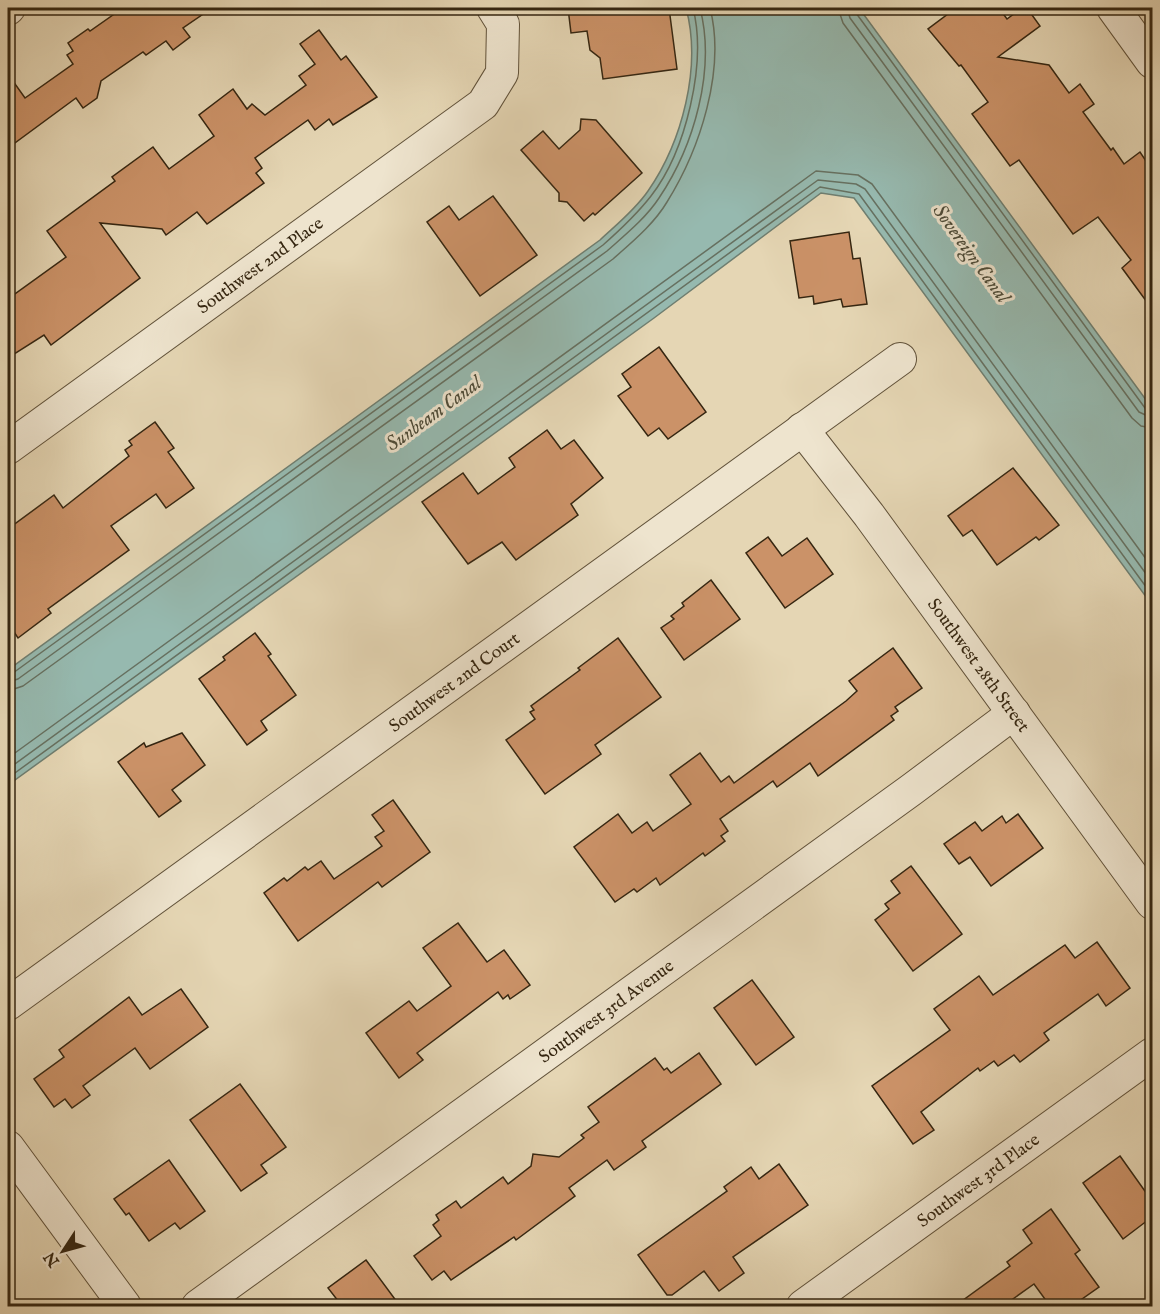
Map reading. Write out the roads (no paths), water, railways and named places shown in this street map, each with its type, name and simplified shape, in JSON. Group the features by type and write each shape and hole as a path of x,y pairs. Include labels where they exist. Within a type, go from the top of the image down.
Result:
{"street":[{"name":"Southwest 2nd Place","path":"8,448 483,104 502,73 503,24 493,8"},
{"path":"1113,8 1152,62"},
{"name":"Southwest 2nd Court","path":"8,1004 900,359"},
{"name":"Southwest 28th Street","path":"802,429 869,515 1152,903"},
{"name":"Southwest 3rd Avenue","path":"198,1306 1014,713"},
{"name":"Southwest 3rd Place","path":"803,1306 1152,1054"},
{"path":"8,1147 125,1306"}],"water":[{"path":"686,8 859,8 1152,408 1152,605 854,198 821,193 654,318 8,785 8,670 600,240 637,205 648,191 671,150 686,103 692,55"}],"water label":[{"name":"Sovereign Canal","path":"972,253"},
{"name":"Sunbeam Canal","path":"433,413"}]}
